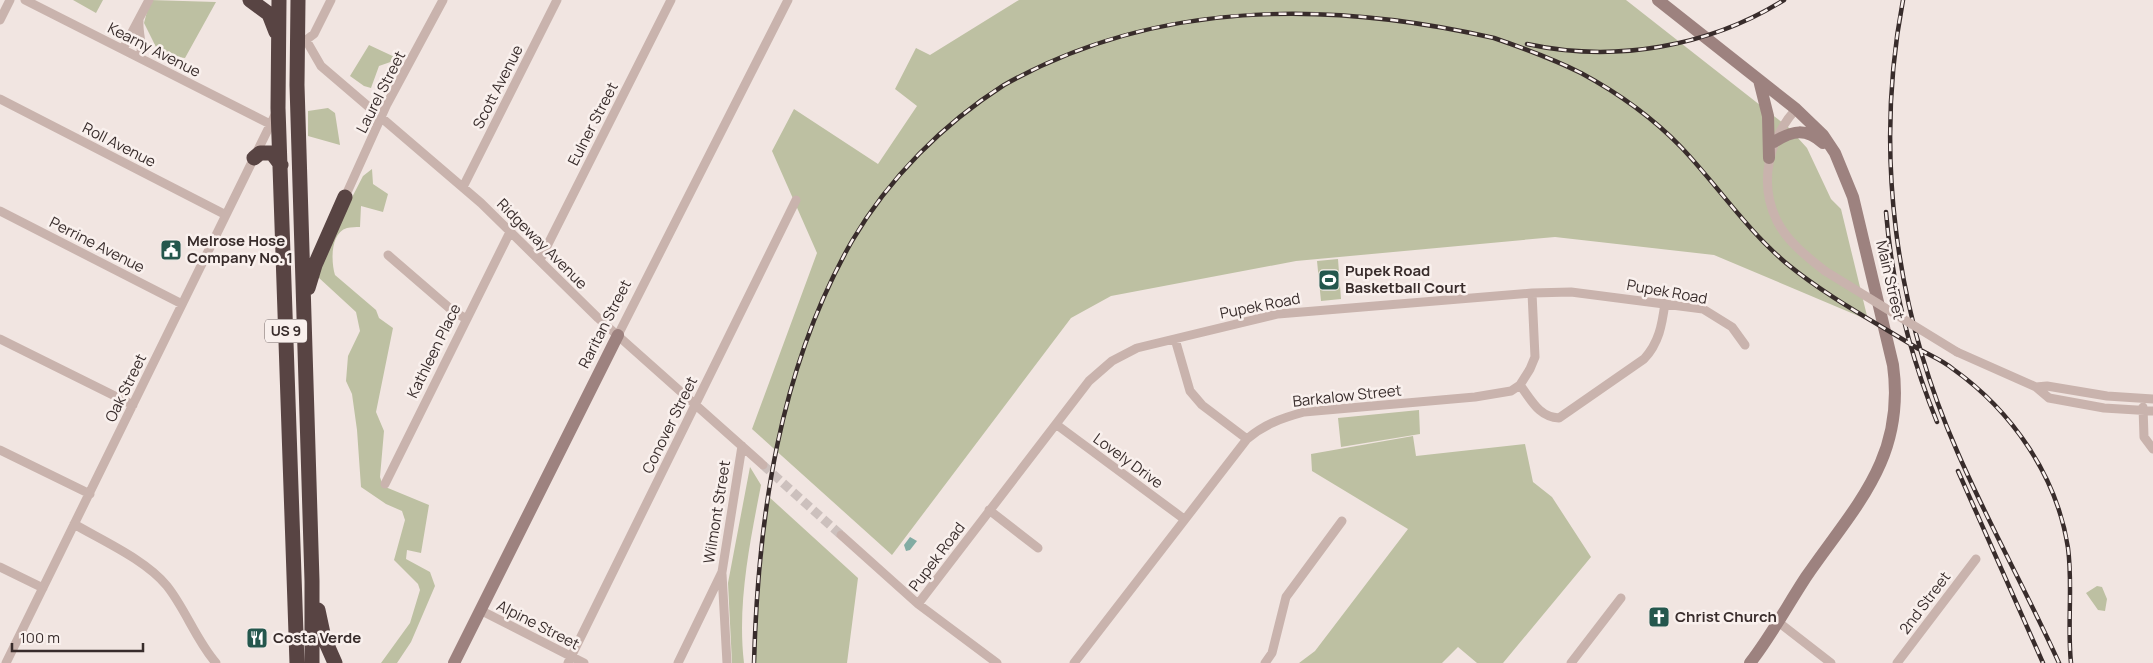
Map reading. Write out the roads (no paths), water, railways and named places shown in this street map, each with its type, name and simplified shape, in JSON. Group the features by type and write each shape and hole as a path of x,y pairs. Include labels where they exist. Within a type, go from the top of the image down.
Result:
{"highway":[{"path":"250,0 269,14 278,39"},
{"name":"US 9","path":"279,0 278,108 297,663"},
{"path":"298,6 306,40"},
{"name":"US 9","path":"298,6 297,85 312,581 312,663"},
{"path":"254,158 260,153 272,154 281,165"},
{"path":"304,310 315,265 345,197"},
{"path":"312,581 322,630 335,663"}],"main road":[{"name":"Main Street","path":"1658,0 1796,109 1823,135 1835,153 1853,197 1893,365 1895,381 1894,415 1885,452 1862,500 1777,621 1771,635 1750,663"},
{"path":"1759,80 1768,116 1769,158"},
{"path":"1774,142 1794,131 1804,132 1816,137 1835,153"},
{"name":"Raritan Street","path":"454,663 618,335"},
{"name":"Main Street","path":"1740,663 1764,630 1777,621"}],"street":[{"path":"0,20 10,0"},
{"name":"Kearny Avenue","path":"25,0 270,124"},
{"path":"123,49 149,0"},
{"path":"306,40 314,34 331,0"},
{"name":"Laurel Street","path":"345,197 382,117 443,0"},
{"name":"Scott Avenue","path":"463,187 557,0"},
{"name":"Eulner Street","path":"540,260 671,0"},
{"name":"Raritan Street","path":"618,335 788,0"},
{"path":"140,58 142,51 138,32 141,15"},
{"name":"Ridgeway Avenue","path":"306,40 321,66 511,230 583,304 696,403 763,465"},
{"name":"Roll Avenue","path":"0,99 226,214"},
{"name":"Oak Street","path":"6,663 278,108"},
{"path":"1796,109 1782,126 1774,142 1769,158 1768,184 1777,221 1798,248 1825,271 1957,352 2036,387 2049,398 2104,408 2153,411"},
{"name":"Conover Street","path":"569,660 796,200"},
{"name":"Perrine Avenue","path":"0,211 182,304"},
{"name":"Kathleen Place","path":"384,484 465,318 511,230"},
{"path":"388,255 454,312 465,318"},
{"name":"Pupek Road","path":"918,604 989,510 1057,425 1089,380 1112,361 1137,348 1278,314 1532,293 1571,292 1703,309 1732,327 1745,345"},
{"path":"1532,293 1534,357 1530,370 1520,385 1540,413 1548,418 1559,418 1644,359 1654,349 1662,326 1665,303"},
{"path":"0,339 133,405"},
{"path":"1175,339 1190,391 1202,405 1247,439"},
{"name":"Barkalow Street","path":"1074,663 1184,518 1247,439 1262,427 1279,418 1304,412 1495,395 1511,391 1520,385"},
{"path":"2036,387 2047,386 2082,393 2148,400 2143,411 2144,437 2153,449"},
{"name":"Lovely Drive","path":"1057,425 1184,518"},
{"name":"Wilmont Street","path":"678,663 722,572 742,446"},
{"path":"0,450 90,494"},
{"path":"989,510 1038,548"},
{"path":"1266,663 1272,653 1286,597 1342,521"},
{"path":"74,524 137,561 165,584 216,663"},
{"path":"841,535 918,604 995,662"},
{"name":"2nd Street","path":"1896,663 1976,559"},
{"path":"0,567 43,588"},
{"path":"722,572 727,663"},
{"path":"1571,663 1621,598"},
{"name":"Alpine Street","path":"480,610 569,660 584,663"},
{"path":"1777,621 1831,663"}],"water":[{"path":"910,537 917,541 910,550 906,551 904,545"}],"tunnel":[{"path":"763,465 841,535"}],"railway":[{"path":"1527,44 1593,52 1627,51 1660,47 1693,40 1724,29 1755,16 1784,0"},
{"path":"1903,0 1894,57 1890,115 1891,172 1896,230 1905,286 1918,342 1936,397 1957,451 2059,663"},
{"path":"754,663 756,608 768,500 777,446 790,393 806,341 827,290 852,241 900,174 939,135 981,100 1004,85 1062,57 1121,36 1181,23 1243,15 1305,14 1368,17 1494,38 1538,54 1581,73 1634,106 1670,136 1771,250 1801,275 1833,297 1944,363 1974,386 2012,425 2028,447 2054,496 2068,548 2071,663"},
{"path":"1886,212 1893,266 1904,319 1918,371 1937,422"},
{"path":"1958,471 2043,663"}],"place":[{"name":"Melrose Hose Company No. 1","path":"171,250"},
{"name":"Pupek Road Basketball Court","path":"1329,280"},
{"name":"Christ Church","path":"1659,617"},
{"name":"Costa Verde","path":"257,638"}]}
